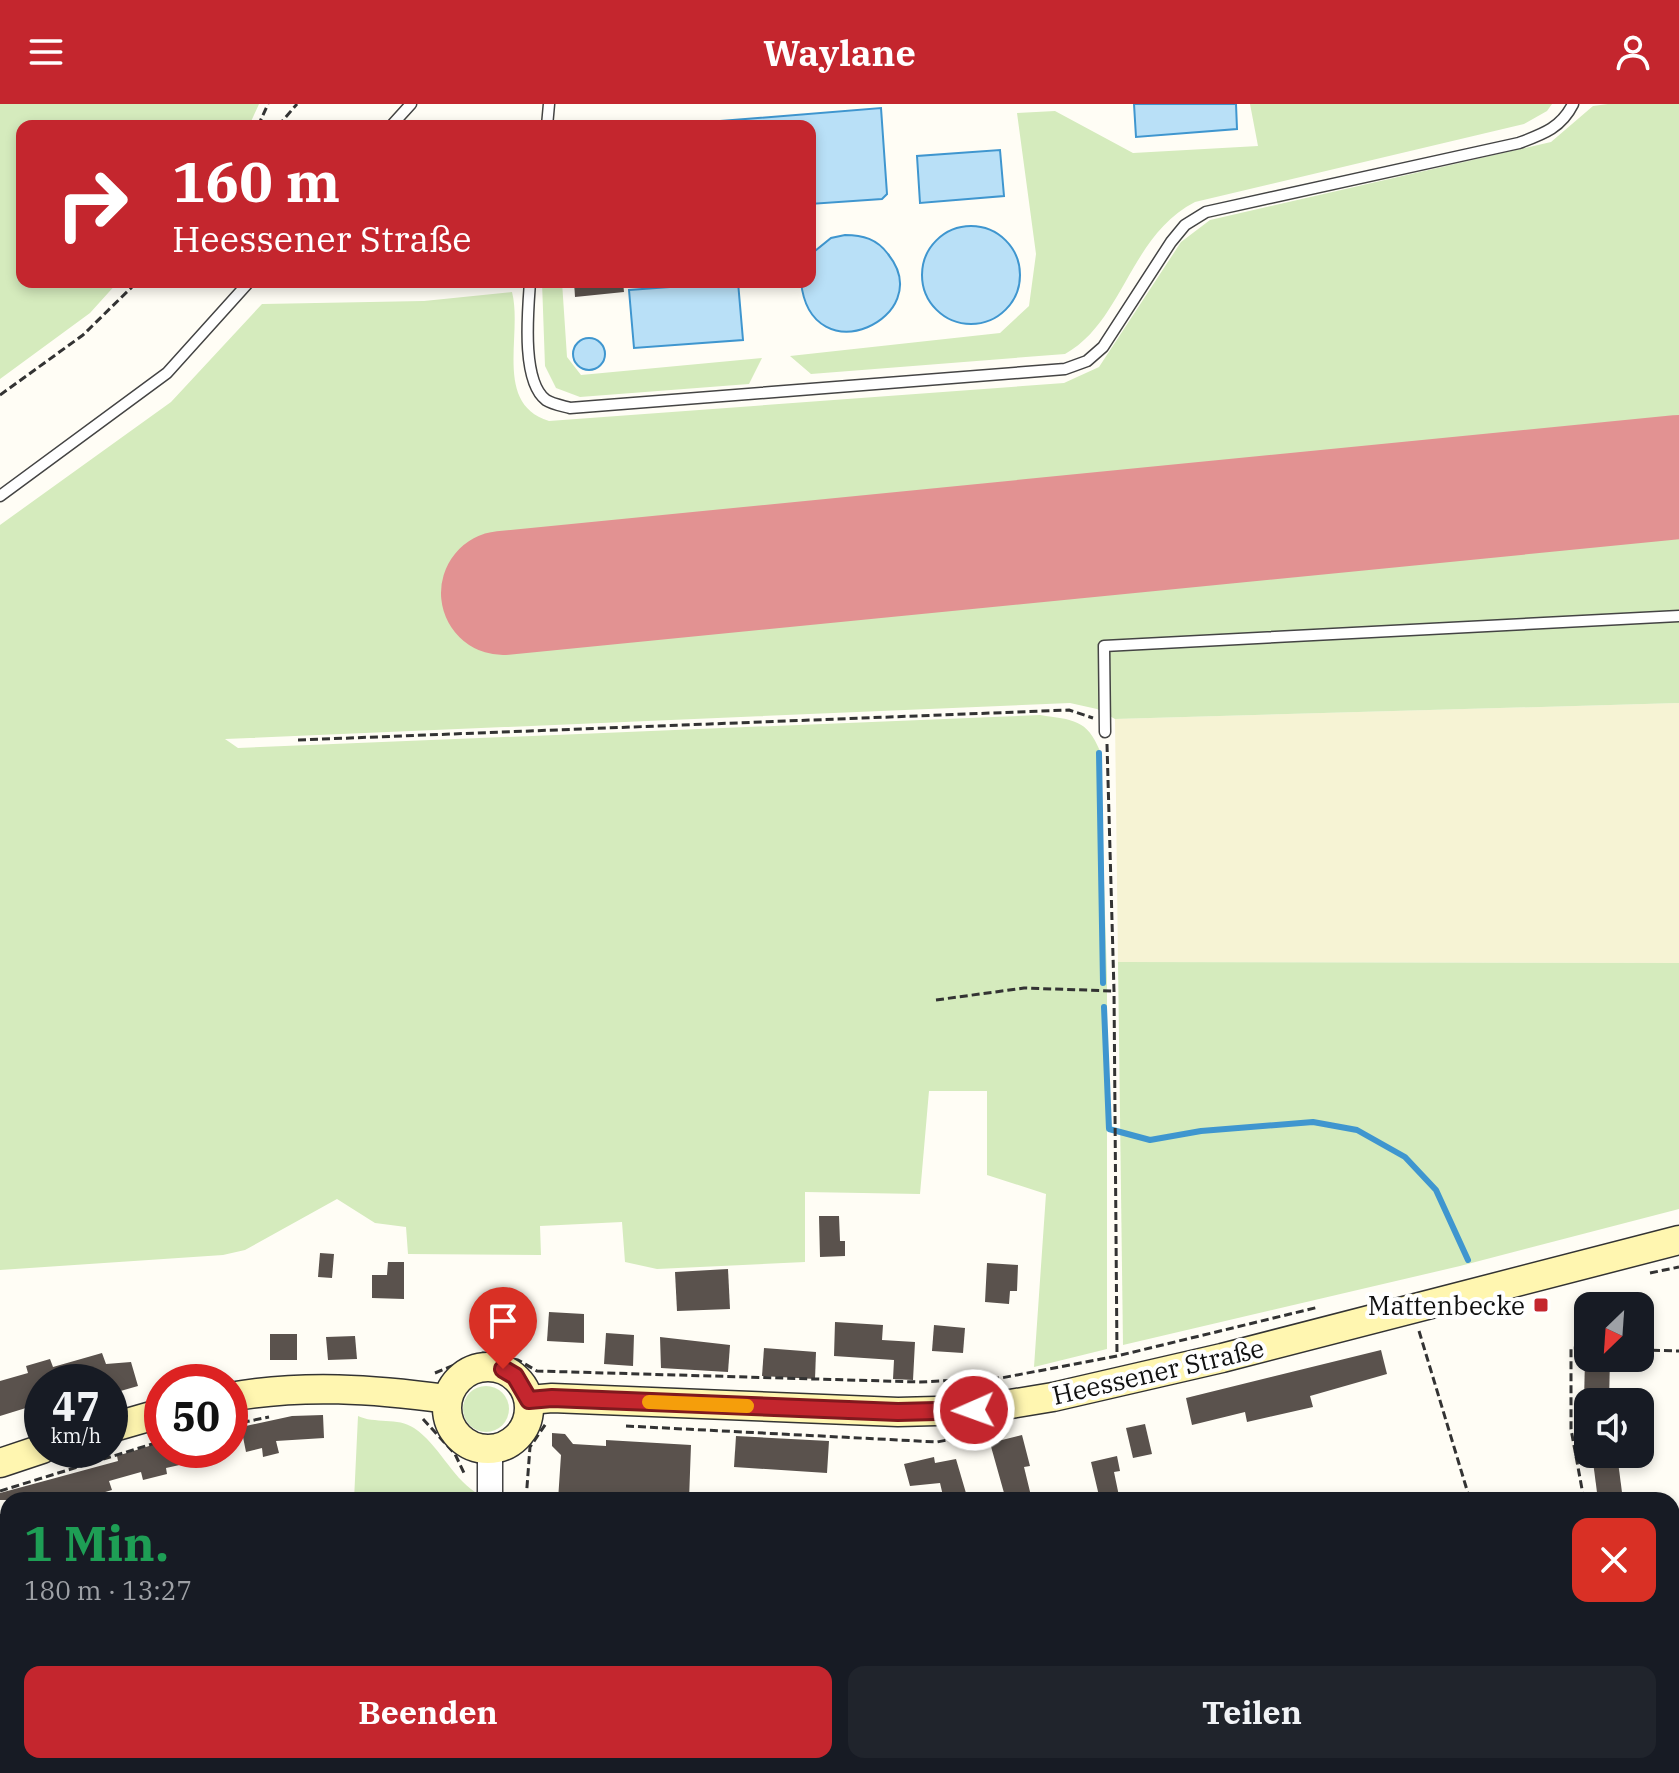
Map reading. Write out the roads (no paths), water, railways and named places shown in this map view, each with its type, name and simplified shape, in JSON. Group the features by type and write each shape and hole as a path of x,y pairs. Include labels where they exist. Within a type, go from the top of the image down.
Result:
{"main road":[{"name":"Heessener Straße","path":"529,1400 552,1398 898,1412 974,1410 1053,1397 1119,1368 1222,1358 1679,1240"},
{"path":"489,1367 515,1376 529,1400 529,1415 516,1439 490,1450 477,1449 456,1435 449,1424 447,1399 462,1375 489,1367"},
{"path":"248,1387 345,1387 447,1399"},
{"path":"0,1463 24,1455"}],"street":[{"path":"490,1450 490,1492"}],"lane":[{"path":"396,120 411,104"},
{"path":"530,288 529,363 533,383 546,400 570,408 1065,369 1087,361 1103,347 1171,242 1185,225 1206,212 1519,143 1549,131 1565,120 1573,104"},
{"path":"0,496 167,373 244,288"},
{"path":"1105,732 1104,646 1679,616"}],"water":[{"path":"1134,104 1236,104 1237,129 1136,137"},
{"path":"881,108 887,194 882,199 816,204 816,120 733,120"},
{"path":"1000,150 1004,196 920,203 917,156"},
{"path":"971,226 990,230 1006,240 1016,256 1020,275 1016,294 1006,310 990,320 971,324 952,320 936,310 926,294 922,275 926,256 936,240 952,230"},
{"path":"845,235 874,241 888,254 899,277 897,298 886,316 867,327 846,332 826,327 810,311 803,288 816,288 816,250 831,238"},
{"path":"739,288 743,340 634,348 629,290"},
{"path":"589,338 600,343 605,354 600,365 589,370 578,365 573,354 578,343"}],"waterway":[{"name":"Mattenbecke","path":"1099,753 1103,983"},
{"name":"Mattenbecke","path":"1104,1007 1109,1129 1150,1140 1201,1131 1313,1122 1357,1130 1405,1157 1436,1190 1468,1260"}],"place":[{"name":"Mattenbecke","path":"1541,1305"}]}
